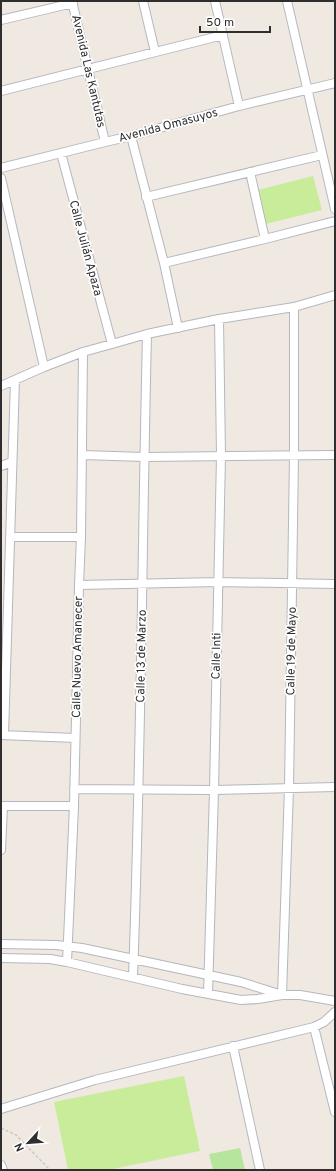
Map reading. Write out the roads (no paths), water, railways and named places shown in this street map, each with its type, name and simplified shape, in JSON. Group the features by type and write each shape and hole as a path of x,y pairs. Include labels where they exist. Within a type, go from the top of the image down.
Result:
{"street":[{"path":"143,1 155,52"},
{"path":"214,1 239,106"},
{"path":"287,1 335,210"},
{"path":"1,20 73,2"},
{"name":"Avenida Las Kantutas","path":"73,2 105,142"},
{"path":"1,90 223,36"},
{"name":"Avenida Omasuyos","path":"1,168 131,136 239,106 335,83"},
{"path":"131,136 164,263 178,328"},
{"name":"Calle Julián Apaza","path":"61,153 112,344"},
{"path":"146,197 322,155"},
{"path":"250,172 265,239"},
{"path":"1,178 44,367"},
{"path":"164,263 335,221"},
{"path":"1,386 83,352 147,334 220,319 294,307 335,295"},
{"name":"Calle 19 de Mayo","path":"282,995 290,788 294,456 294,307"},
{"name":"Calle Inti","path":"208,994 221,456 220,319"},
{"name":"Calle 13 de Marzo","path":"133,977 139,790 147,334"},
{"name":"Calle Nuevo Amanecer","path":"67,962 74,806 83,455 83,352"},
{"path":"15,380 2,735 75,738"},
{"path":"83,455 144,457 335,455"},
{"path":"1,466 12,462"},
{"path":"10,537 81,537"},
{"path":"79,585 218,582 335,584"},
{"path":"74,789 214,790 335,787"},
{"path":"1,850 2,806 74,806"},
{"path":"1,944 42,944 82,948 241,982 282,995"},
{"path":"1,958 50,959 182,989 241,1000 282,995 300,995 335,1001"},
{"path":"1,1109 96,1080 314,1027 324,1022 335,1013 323,999"},
{"path":"314,1027 335,1112"},
{"path":"233,1046 260,1170"},
{"path":"1,1165 3,1170"}]}
